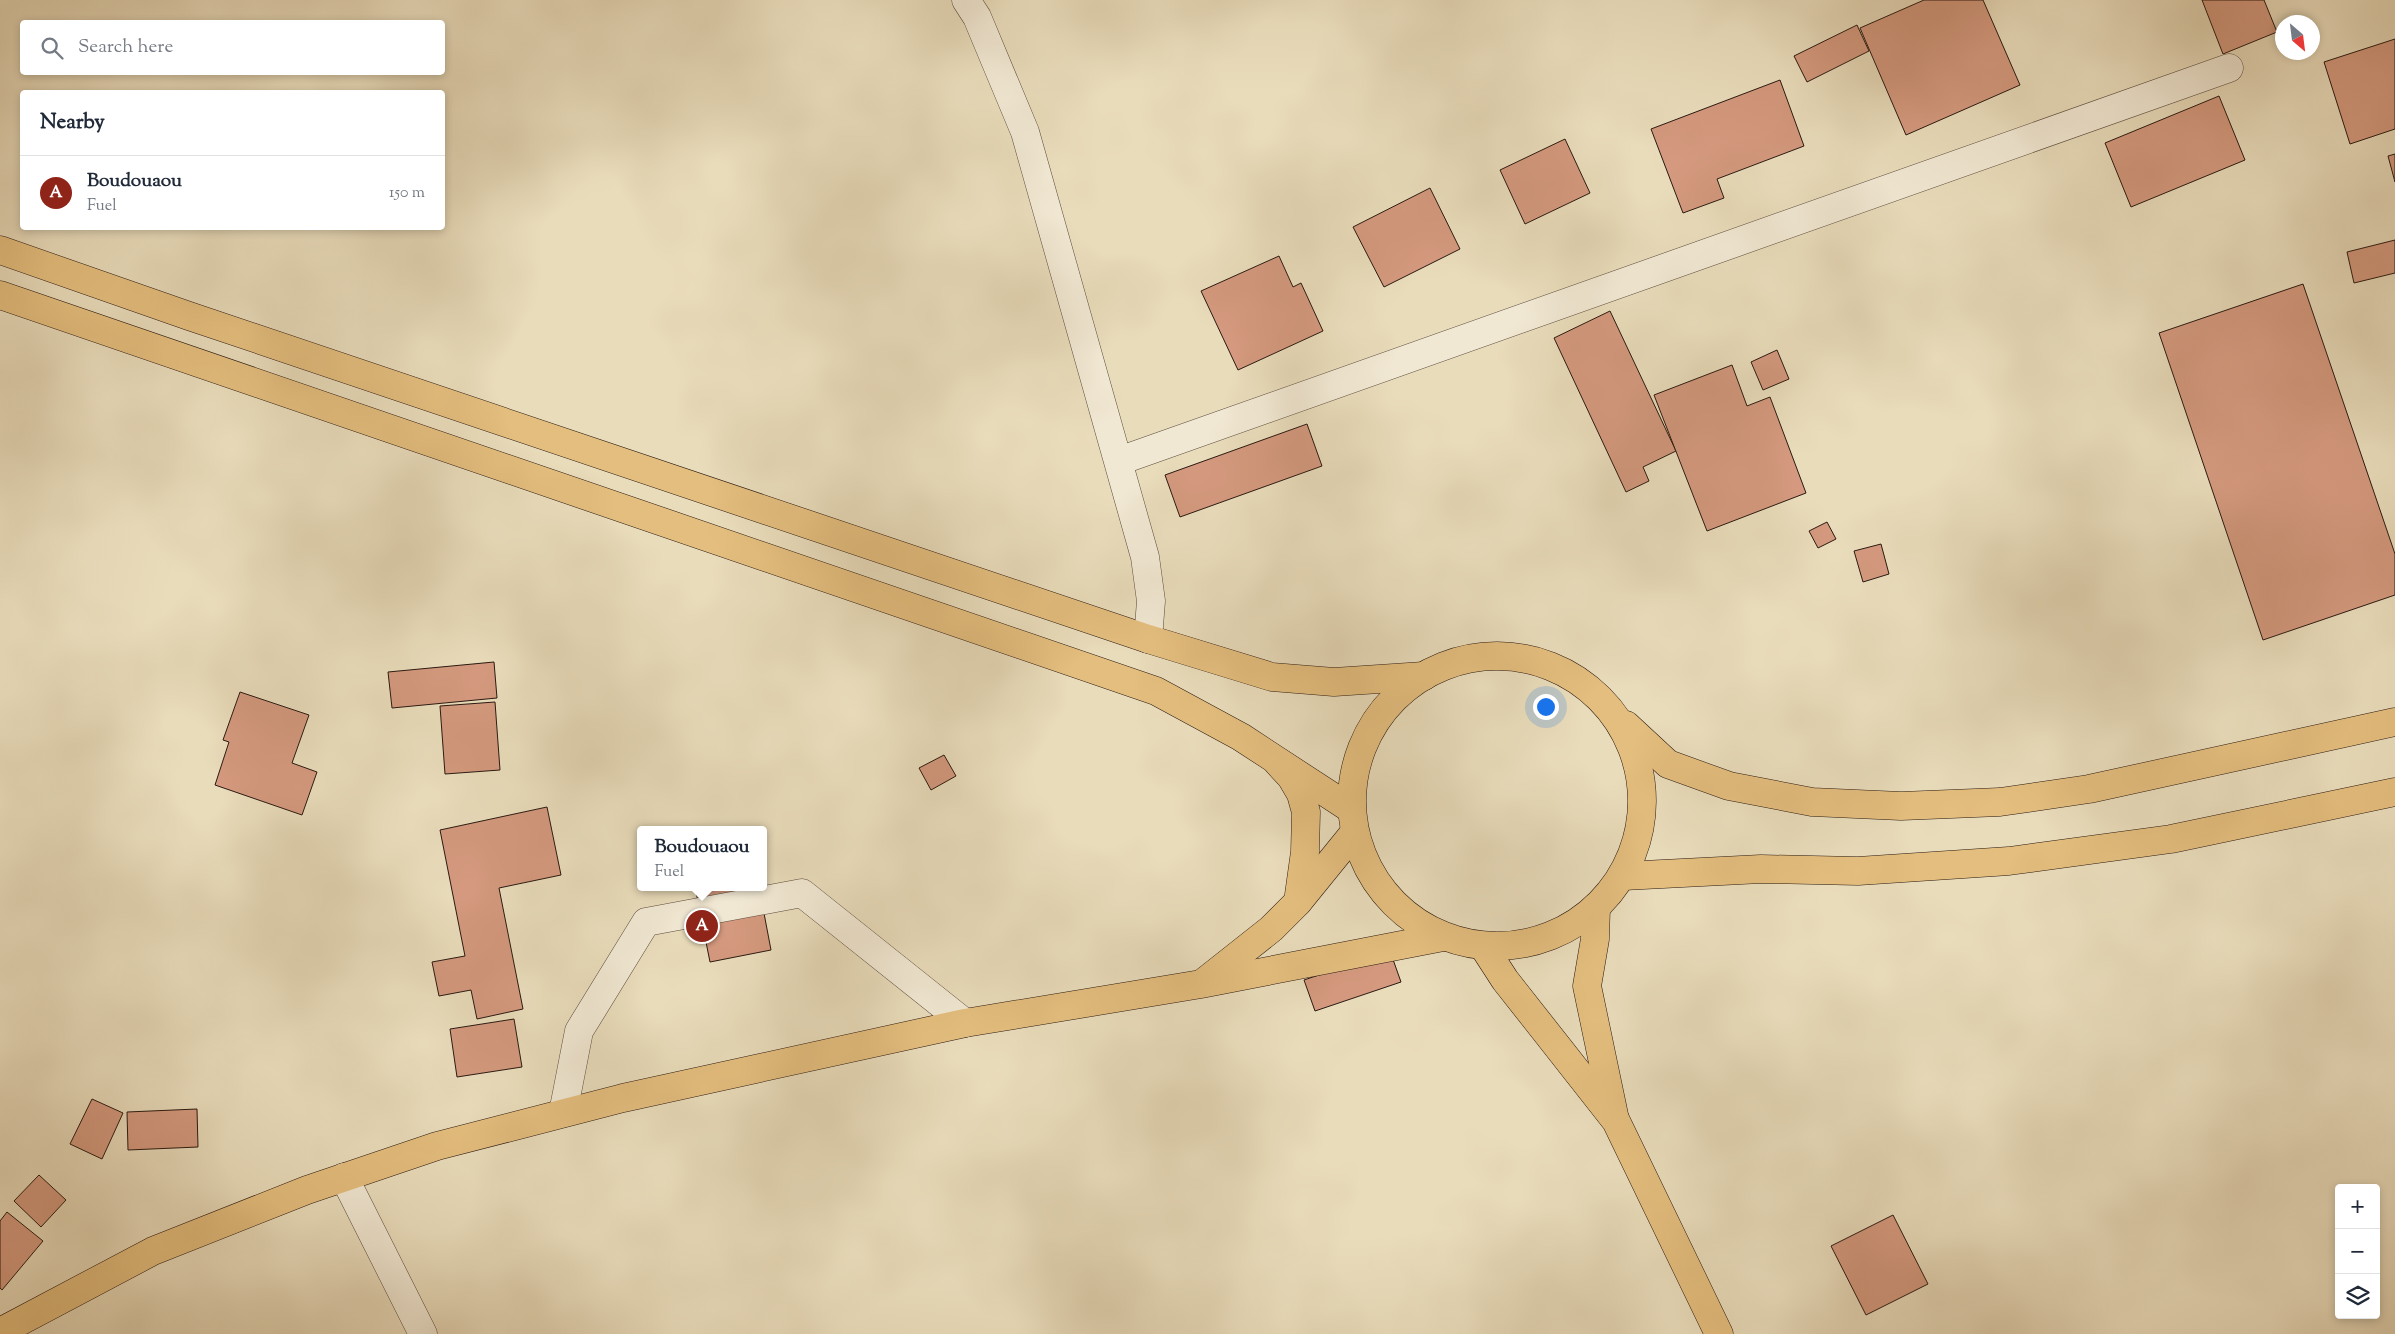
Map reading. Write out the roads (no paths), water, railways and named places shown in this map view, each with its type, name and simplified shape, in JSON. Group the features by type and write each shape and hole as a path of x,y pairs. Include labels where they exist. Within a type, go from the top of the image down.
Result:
{"main road":[{"path":"0,250 199,320 1148,639 1272,677 1334,682 1424,676"},
{"path":"0,295 1156,691 1241,737 1270,756 1353,821"},
{"path":"1615,715 1635,752 1643,794 1638,836 1622,876 1596,907 1563,931 1524,944 1483,946 1443,937 1403,912 1372,877 1353,821 1355,769 1369,732 1392,700 1424,676 1464,660 1506,656 1547,665 1584,685 1668,764 1729,786 1812,802 1901,806 2000,802 2089,789 2395,722"},
{"path":"1270,756 1291,777 1302,794 1306,812 1305,852 1298,902"},
{"path":"1622,876 1761,869 1858,871 2009,861 2171,839 2395,792"},
{"path":"1201,984 1271,929 1298,902 1353,821"},
{"path":"1596,907 1595,939 1587,986 1616,1121"},
{"path":"0,1332 153,1251 344,1177 438,1146 563,1113 964,1023 1201,984 1443,937"},
{"path":"1483,946 1505,980 1616,1121 1719,1334"}],"street":[{"path":"966,0 977,17 1025,132 1119,460 1145,557 1150,601 1148,639"},
{"path":"1119,460 2229,68"},
{"path":"563,1113 579,1030 646,922 802,893 964,1023"},
{"path":"344,1177 423,1334"}],"place":[{"name":"Boudouaou","path":"702,926"}]}
